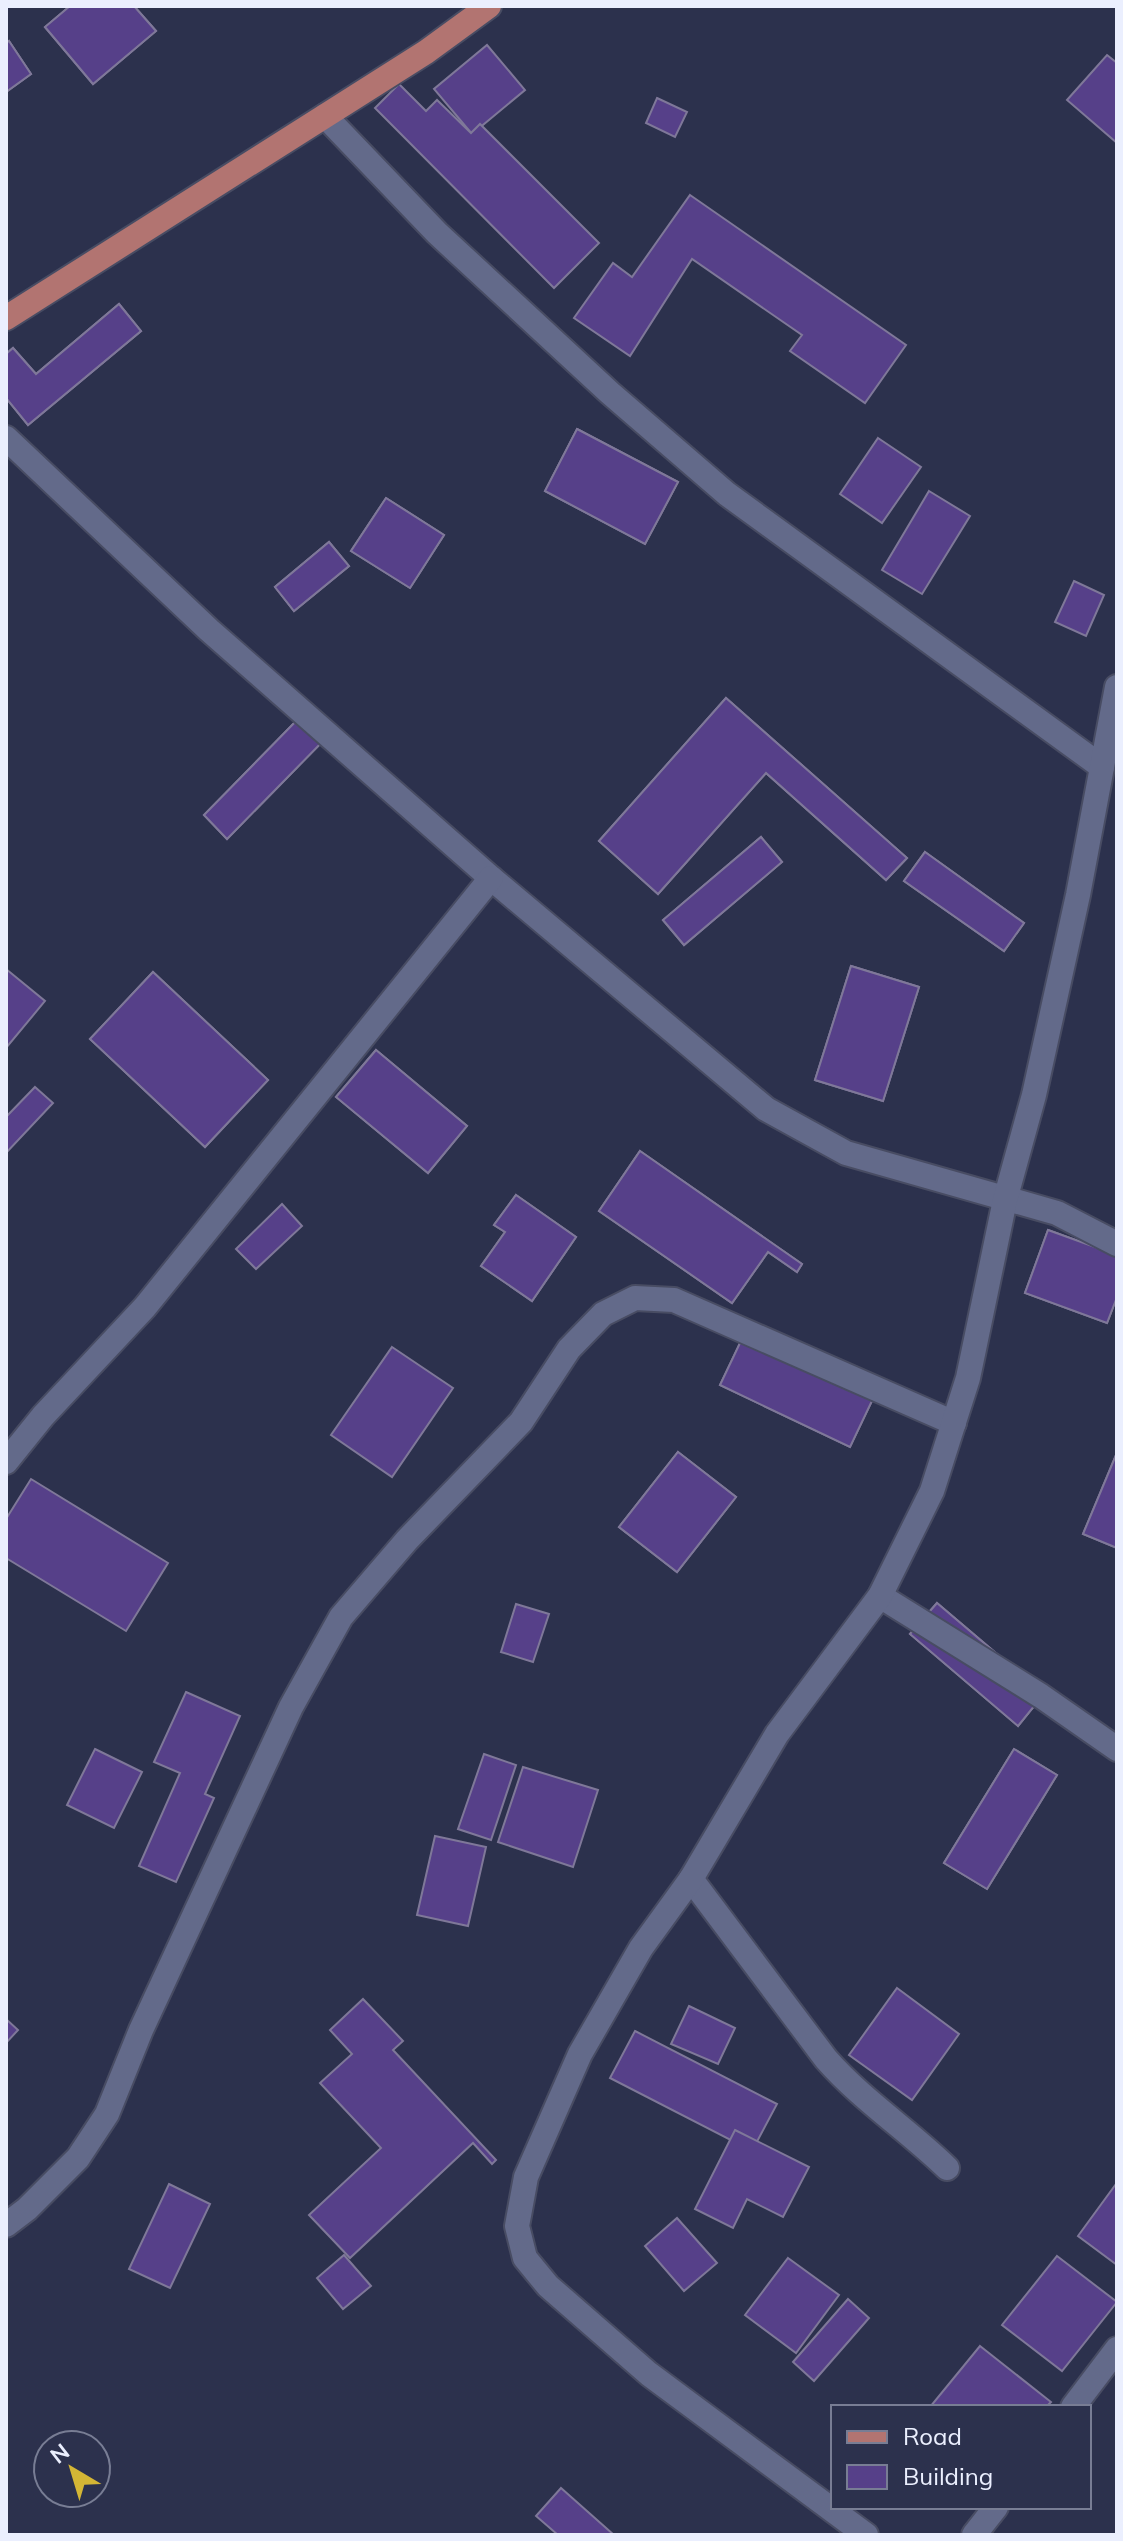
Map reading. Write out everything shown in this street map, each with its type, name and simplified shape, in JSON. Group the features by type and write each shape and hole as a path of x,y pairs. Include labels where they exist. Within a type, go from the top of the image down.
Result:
{"main road":[{"path":"6,318 426,52 489,6"}],"street":[{"path":"325,116 449,244 610,393 727,494 1102,767"},
{"path":"6,438 209,630 491,878 766,1109 846,1153 1057,1213 1117,1244"},
{"path":"866,2535 649,2374 548,2286 525,2258 517,2226 526,2177 580,2054 641,1948 691,1879 777,1734 880,1596 932,1491 968,1378 1005,1200 1034,1095 1078,895 1117,687"},
{"path":"6,1462 43,1416 145,1307 491,878"},
{"path":"6,2225 27,2209 78,2158 107,2114 141,2030 291,1707 341,1617 407,1540 521,1422 569,1349 603,1314 635,1298 674,1300 954,1423"},
{"path":"880,1596 1041,1696 1117,1749"},
{"path":"691,1879 841,2076 920,2141 947,2168"},
{"path":"1075,2405 1117,2349"},
{"path":"974,2535 994,2509"}],"building":[{"path":"70,6 134,6 156,31 93,84 45,27"},
{"path":"70,6 134,6 156,31 93,84 45,27"},
{"path":"9,41 31,74 6,92 6,43"},
{"path":"9,41 31,74 6,92 6,43"},
{"path":"487,45 525,90 472,134 434,89"},
{"path":"1107,55 1117,63 1117,143 1067,100"},
{"path":"399,84 426,111 437,100 471,133 480,124 599,243 554,288 375,108"},
{"path":"657,98 687,112 675,137 646,123"},
{"path":"690,195 906,345 865,403 790,351 802,335 692,259 630,356 574,318 613,263 632,277"},
{"path":"119,304 141,331 28,425 6,398 6,354 13,348 36,374"},
{"path":"119,304 141,331 28,425 6,398 6,354 13,348 36,374"},
{"path":"577,429 678,482 645,544 545,491"},
{"path":"577,429 678,482 645,544 545,491"},
{"path":"878,438 921,467 882,523 840,494"},
{"path":"929,491 970,516 922,594 882,570"},
{"path":"386,498 444,535 410,588 351,551"},
{"path":"386,498 444,535 410,588 351,551"},
{"path":"329,542 349,566 294,611 275,587"},
{"path":"329,542 349,566 294,611 275,587"},
{"path":"1074,581 1104,595 1086,636 1055,622"},
{"path":"726,698 907,858 886,880 766,773 658,894 599,841"},
{"path":"726,698 907,858 886,880 766,773 658,894 599,841"},
{"path":"303,714 327,737 227,839 204,815"},
{"path":"303,714 327,737 227,839 204,815"},
{"path":"761,837 782,862 684,945 663,920"},
{"path":"761,837 782,862 684,945 663,920"},
{"path":"925,852 1024,923 1004,951 904,881"},
{"path":"925,852 1024,923 1004,951 904,881"},
{"path":"851,966 919,987 883,1101 815,1080"},
{"path":"851,966 919,987 883,1101 815,1080"},
{"path":"6,969 45,1001 6,1048"},
{"path":"153,972 268,1080 205,1147 90,1039"},
{"path":"153,972 268,1080 205,1147 90,1039"},
{"path":"376,1050 467,1126 428,1173 336,1097"},
{"path":"376,1050 467,1126 428,1173 336,1097"},
{"path":"35,1087 53,1103 6,1153 6,1117"},
{"path":"640,1151 802,1264 797,1272 768,1252 732,1303 599,1211"},
{"path":"640,1151 802,1264 797,1272 768,1252 732,1303 599,1211"},
{"path":"516,1195 576,1237 532,1301 481,1266 505,1232 494,1225"},
{"path":"516,1195 576,1237 532,1301 481,1266 505,1232 494,1225"},
{"path":"282,1204 302,1226 256,1269 236,1249"},
{"path":"1048,1230 1117,1255 1117,1297 1107,1323 1025,1293"},
{"path":"1048,1230 1117,1255 1117,1297 1107,1323 1025,1293"},
{"path":"750,1322 880,1384 850,1447 720,1385"},
{"path":"750,1322 880,1384 850,1447 720,1385"},
{"path":"392,1347 453,1388 392,1477 331,1435"},
{"path":"678,1452 736,1497 677,1572 619,1527"},
{"path":"678,1452 736,1497 677,1572 619,1527"},
{"path":"1117,1456 1117,1548 1083,1534"},
{"path":"1117,1456 1117,1548 1083,1534"},
{"path":"31,1479 168,1563 126,1631 6,1558 6,1519"},
{"path":"937,1603 1044,1694 1018,1726 910,1634"},
{"path":"937,1603 1044,1694 1018,1726 910,1634"},
{"path":"516,1604 549,1614 533,1662 501,1652"},
{"path":"186,1692 240,1716 205,1794 214,1798 176,1882 139,1866 180,1773 154,1762"},
{"path":"95,1749 142,1772 114,1828 67,1805"},
{"path":"1014,1749 1057,1775 987,1889 944,1863"},
{"path":"1014,1749 1057,1775 987,1889 944,1863"},
{"path":"484,1754 516,1765 491,1840 458,1829"},
{"path":"523,1767 598,1790 573,1867 498,1842"},
{"path":"435,1836 486,1847 468,1926 417,1915"},
{"path":"897,1988 959,2034 912,2100 849,2055"},
{"path":"363,1999 403,2041 393,2050 496,2160 492,2164 473,2143 350,2258 309,2215 381,2148 320,2083 352,2054 330,2030"},
{"path":"689,2006 735,2028 718,2064 671,2044"},
{"path":"6,2019 18,2030 6,2043"},
{"path":"635,2031 777,2104 752,2151 610,2078"},
{"path":"735,2130 809,2167 783,2217 747,2199 733,2228 695,2209"},
{"path":"169,2184 210,2204 170,2288 129,2269"},
{"path":"1117,2184 1117,2265 1078,2236"},
{"path":"677,2218 717,2263 684,2291 645,2246"},
{"path":"344,2255 371,2286 343,2309 317,2278"},
{"path":"1057,2256 1117,2302 1062,2371 1002,2325"},
{"path":"788,2258 839,2295 796,2353 745,2315"},
{"path":"848,2299 869,2318 814,2381 793,2362"},
{"path":"980,2346 1051,2402 1048,2405 932,2405"},
{"path":"561,2488 614,2535 558,2535 536,2516"}]}
